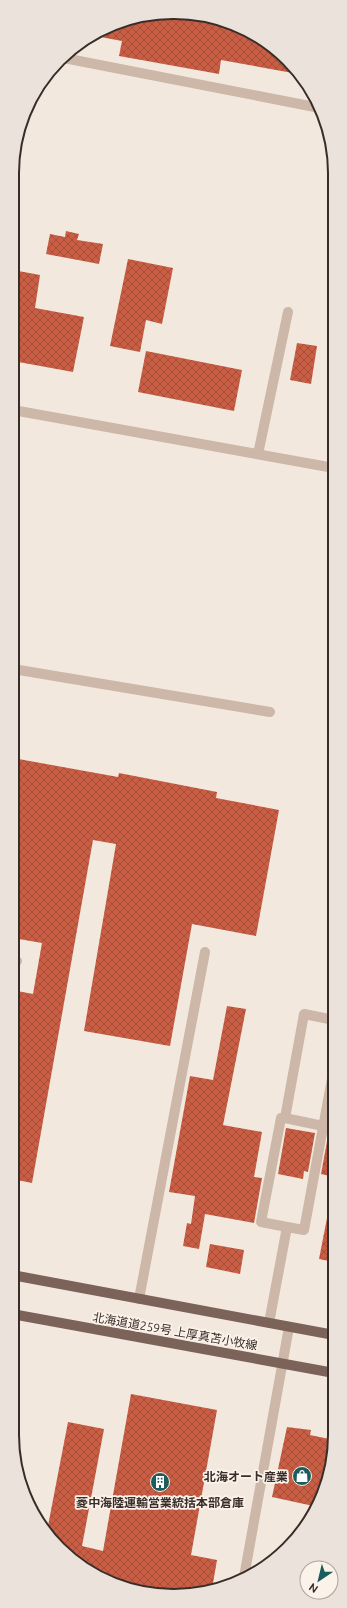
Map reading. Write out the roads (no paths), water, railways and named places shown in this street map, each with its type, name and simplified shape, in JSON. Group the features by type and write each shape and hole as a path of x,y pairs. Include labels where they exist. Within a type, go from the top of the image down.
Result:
{"main road":[{"name":"北海道道259号 上厚真苫小牧線","path":"19,1277 328,1334"},
{"name":"北海道道259号 上厚真苫小牧線","path":"19,1315 328,1372"}],"street":[{"path":"70,59 313,107"},
{"path":"258,454 288,312"},
{"path":"19,411 328,467"},
{"path":"19,670 270,712"},
{"path":"139,1299 205,952"},
{"path":"285,1118 304,1014 328,1019"},
{"path":"323,1126 281,1118 261,1222 304,1230 328,1100"},
{"path":"269,1323 288,1227"},
{"path":"245,1571 289,1327"}],"place":[{"name":"北海オート産業","path":"302,1476"},
{"name":"菱中海陸運輸営業統括本部倉庫","path":"160,1482"}]}
